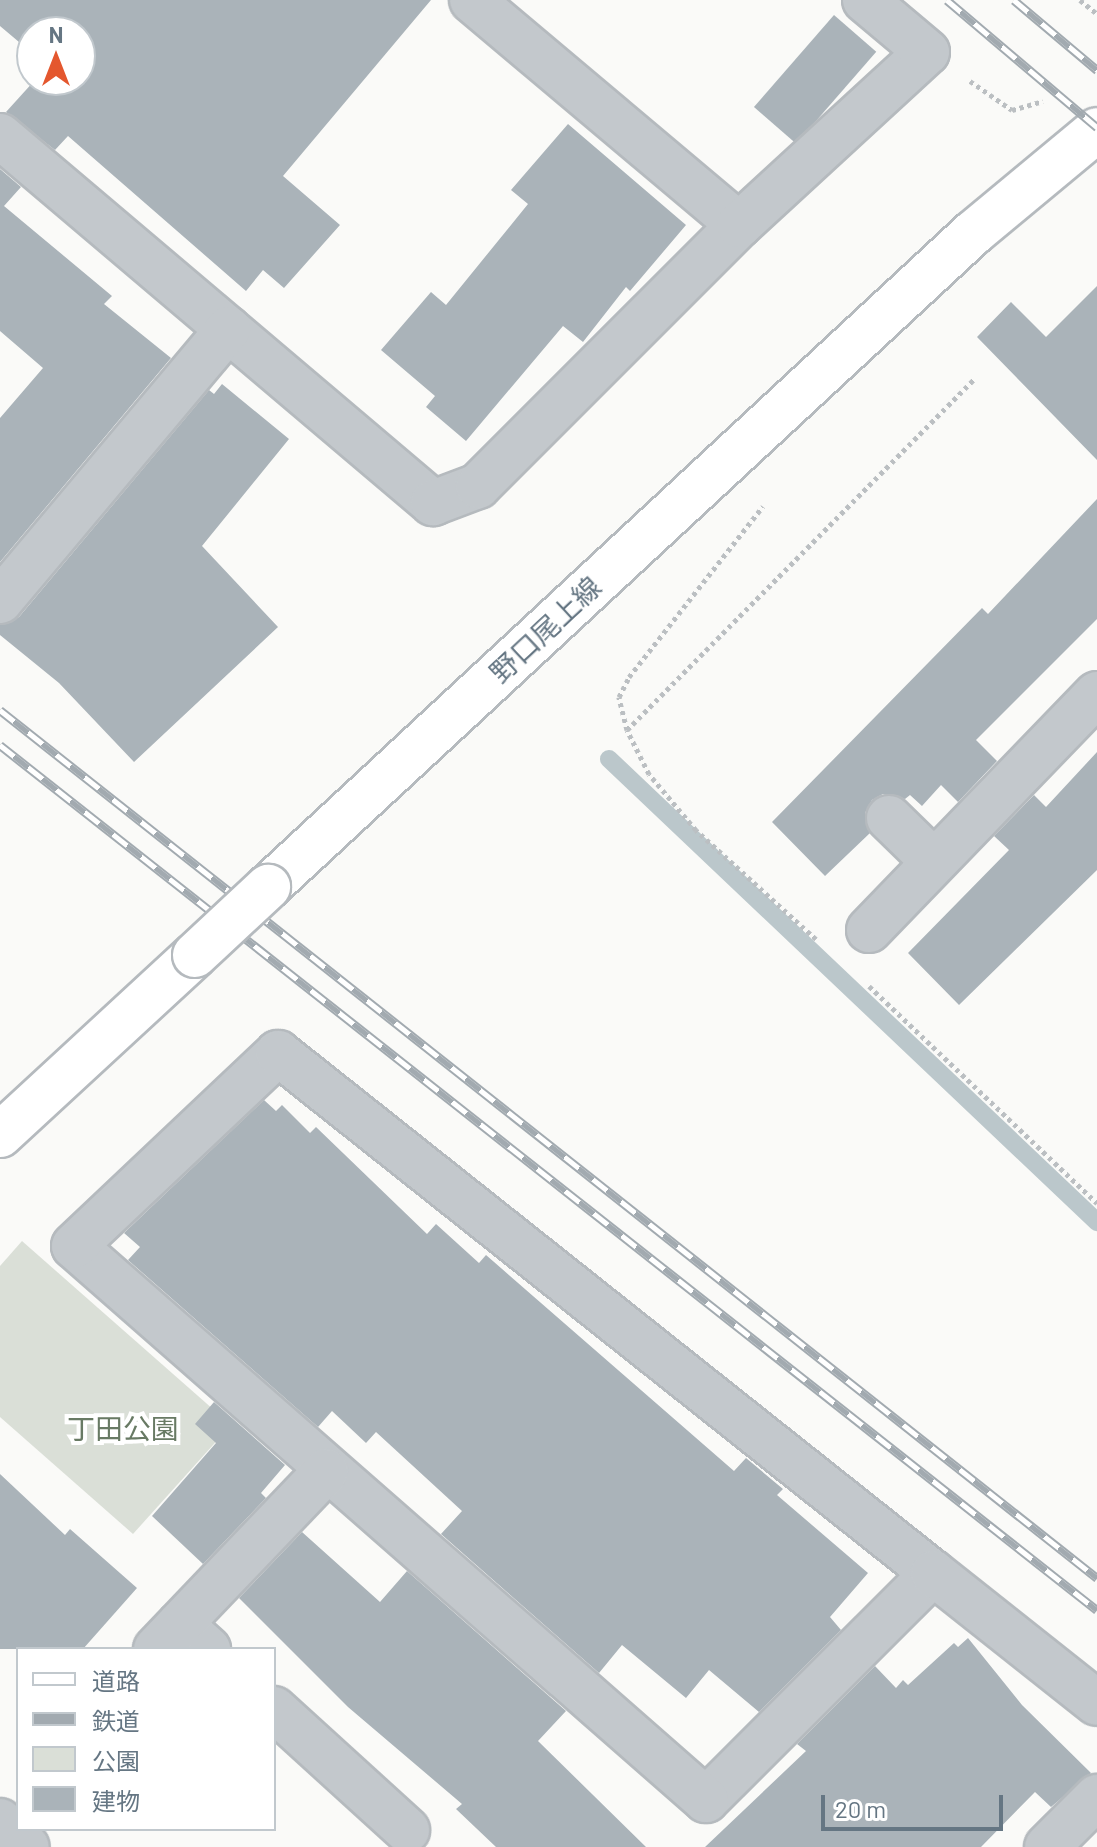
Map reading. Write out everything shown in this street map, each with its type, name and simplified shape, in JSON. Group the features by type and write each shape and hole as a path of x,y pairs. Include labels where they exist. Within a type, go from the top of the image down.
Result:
{"main road":[{"name":"野口尾上線","path":"0,1135 973,233 1097,130"}],"street":[{"path":"472,0 739,225"},
{"path":"0,136 211,350 433,503 478,486 739,225 927,52 865,0"},
{"path":"0,601 211,350"},
{"path":"869,930 1097,694"},
{"path":"889,818 933,861"},
{"path":"933,1573 706,1800 326,1471 74,1246 278,1053 1097,1703"},
{"path":"181,1641 326,1471"},
{"path":"276,1711 407,1830"},
{"path":"0,1809 16,1792"},
{"path":"1047,1847 1097,1797"},
{"path":"0,1821 27,1847"}],"path":[{"path":"1080,0 1097,14"},
{"path":"927,52 1012,110 1047,99"},
{"path":"627,730 974,379"},
{"path":"772,494 629,677 619,697 627,730 649,774 696,830 821,943"},
{"path":"864,981 1097,1203"}],"green space":[{"name":"丁田公園","path":"22,1241 231,1425 133,1534 0,1417 0,1266"}],"building":[{"path":"0,0 431,0 283,176 340,225 284,288 263,270 246,291 68,136 55,150 6,112 20,96 96,96 96,16 16,16 16,40 0,26"},
{"path":"834,15 876,52 796,144 754,107"},
{"path":"568,124 686,225 630,291 626,287 583,342 563,326 466,441 426,407 435,396 381,350 431,292 446,305 528,204 511,190"},
{"path":"0,169 21,187 4,206 112,296 104,304 171,358 0,562 0,418 43,368 0,331"},
{"path":"1097,286 1097,460 977,337 1011,302 1046,337"},
{"path":"222,384 289,439 202,546 278,627 134,762 59,683 0,635 0,625 19,617 209,390 214,394"},
{"path":"1097,499 1097,619 976,740 997,761 958,802 941,785 922,806 910,795 905,799 883,794 872,800 865,813 870,833 825,876 772,822 982,608 988,614"},
{"path":"1097,752 1097,870 959,1005 908,953 1009,850 994,836 1034,795 1046,807"},
{"path":"264,1100 276,1111 282,1105 310,1133 316,1127 427,1234 436,1224 479,1263 486,1255 734,1471 746,1458 783,1489 777,1495 868,1573 830,1617 841,1630 759,1712 709,1670 686,1698 622,1645 599,1673 441,1534 462,1511 376,1432 366,1443 332,1411 318,1427 128,1260 140,1247 124,1233"},
{"path":"214,1402 285,1465 261,1493 266,1498 203,1564 152,1516 216,1443 195,1424"},
{"path":"0,1474 65,1535 70,1529 137,1588 85,1647 0,1649"},
{"path":"302,1532 380,1602 407,1571 566,1711 538,1741 646,1847 496,1847 456,1809 462,1804 348,1707 239,1598"},
{"path":"968,1638 1022,1705 1091,1773 1051,1807 1035,1792 981,1847 705,1847 806,1751 797,1744 875,1666 896,1688 903,1680 908,1685 954,1643 958,1647"}],"waterway":[{"path":"609,759 1097,1222"}],"railway":[{"path":"947,0 1097,127"},
{"path":"1014,0 1097,70"},
{"path":"0,710 1097,1578"},
{"path":"0,745 1097,1610"}]}
